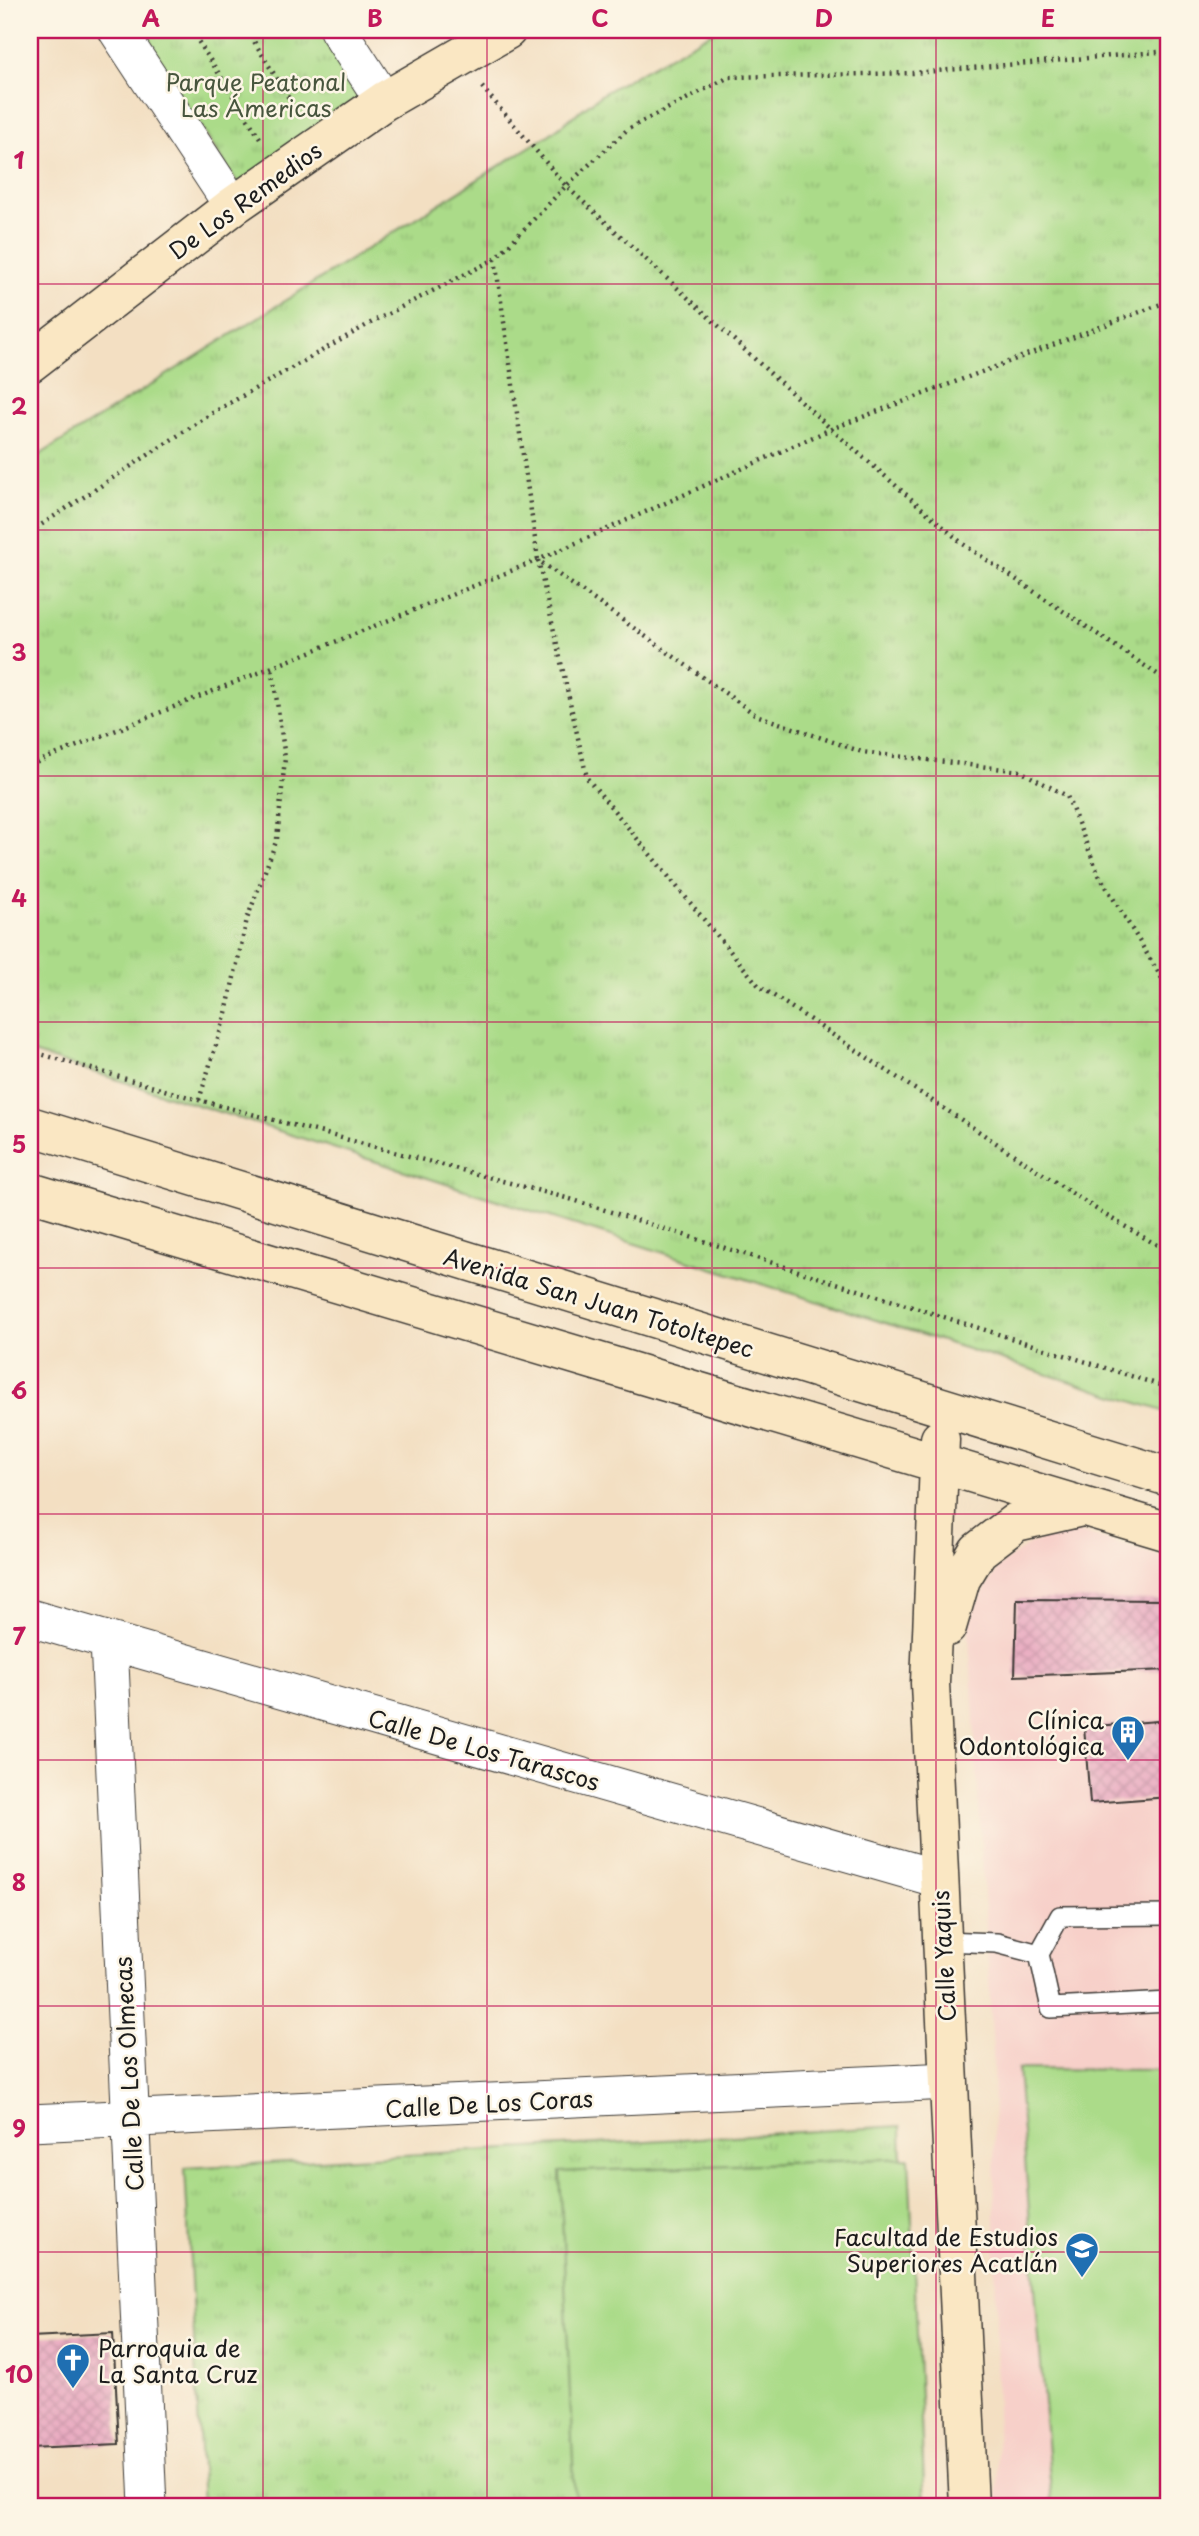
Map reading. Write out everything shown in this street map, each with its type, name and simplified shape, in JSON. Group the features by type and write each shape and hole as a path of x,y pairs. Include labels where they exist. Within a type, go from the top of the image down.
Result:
{"main road":[{"name":"De Los Remedios","path":"32,356 233,206 384,101 507,30"},
{"name":"Avenida San Juan Totoltepec","path":"30,1126 1169,1477"},
{"path":"30,1192 1169,1532"},
{"name":"Calle Yaquis","path":"940,1406 930,1683 969,2506"},
{"path":"930,1683 961,1579 978,1551 1016,1522 1084,1506"}],"street":[{"path":"117,30 233,206"},
{"path":"338,30 384,101"},
{"name":"Calle De Los Tarascos","path":"30,1618 939,1879"},
{"name":"Calle De Los Olmecas","path":"109,1641 148,2506"},
{"name":"Calle De Los Coras","path":"30,2123 949,2081"}],"lane":[{"path":"1169,1915 1060,1916 1039,1954 1051,2008 1169,2002"},
{"path":"942,1941 997,1943 1039,1954"}],"path":[{"path":"191,30 259,139 269,132"},
{"path":"247,30 298,113 289,120"},
{"path":"30,532 214,412 376,320 495,259 566,186 628,129 729,77 913,73 1169,51"},
{"path":"457,58 566,186 831,429 963,544 1169,682"},
{"path":"495,259 538,560 587,778 759,986 1102,1213 1169,1252"},
{"path":"30,765 538,560 831,429 1169,301"},
{"path":"538,560 756,715 862,752 1020,771 1067,796 1099,875 1169,990"},
{"path":"199,1100 226,1013 247,919 277,839 285,758 272,667"},
{"path":"30,1051 199,1100 570,1199 1169,1388"}],"shaded area":[{"path":"1075,1531 1169,1559 1169,2506 998,2506 993,2050 968,1619 998,1567 1031,1543"}],"green space":[{"name":"Parque Peatonal Las Ámericas","path":"138,30 321,30 365,95 239,185"},
{"path":"716,30 1169,30 1169,1413 30,1052 30,461 550,134 602,94"},
{"name":"Facultad de Estudios Superiores Acatlán","path":"1018,2069 1169,2070 1169,2506 1052,2506"},
{"path":"901,2126 910,2506 203,2506 185,2168"},
{"path":"909,2158 925,2506 575,2506 560,2172"}],"building":[{"path":"1017,1599 1169,1600 1169,1670 1015,1676"},
{"name":"Clínica Odontológica","path":"1169,1720 1169,1797 1090,1803 1084,1727"},
{"name":"Parroquia de La Santa Cruz","path":"113,2333 119,2444 30,2448 30,2337"}],"place":[{"name":"Clínica Odontológica","path":"1128,1762"},
{"name":"Facultad de Estudios Superiores Acatlán","path":"1082,2279"},
{"name":"Parroquia de La Santa Cruz","path":"73,2390"}]}
